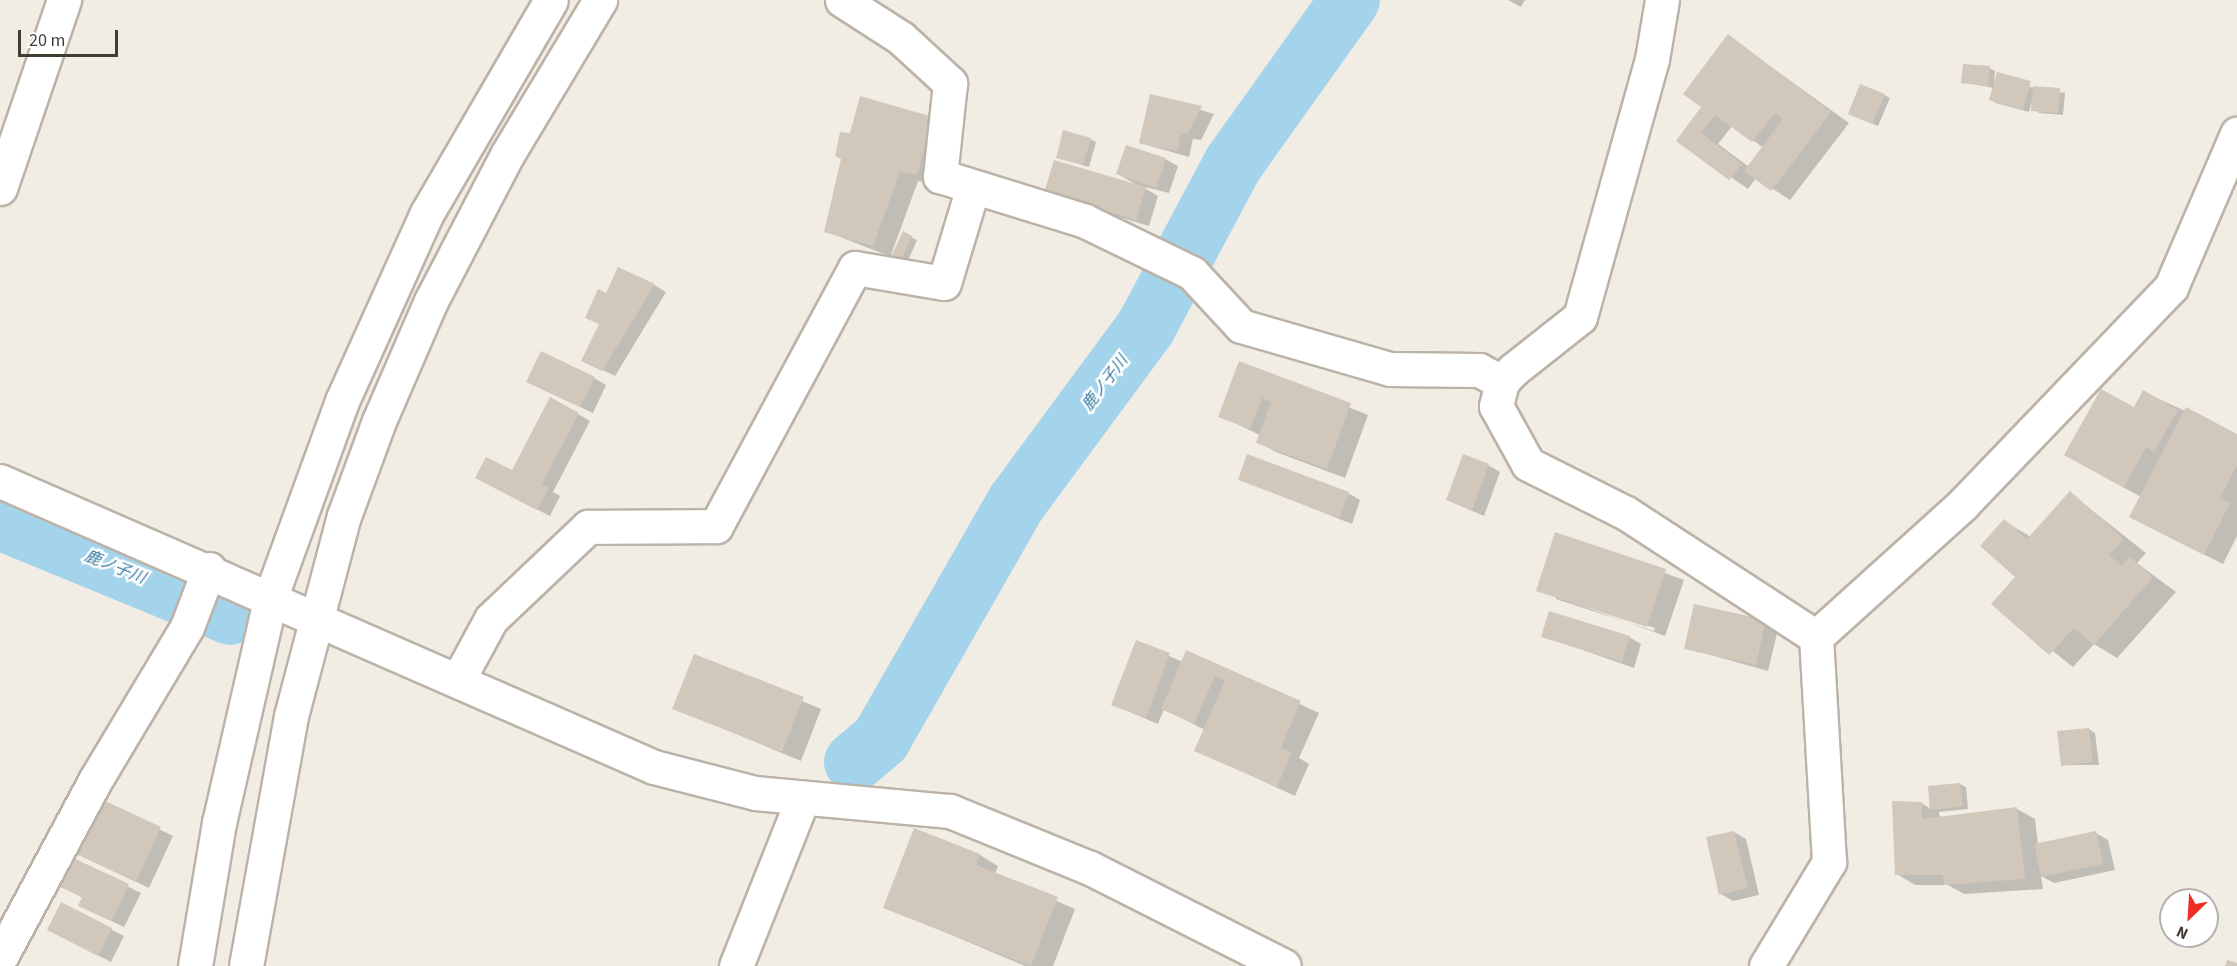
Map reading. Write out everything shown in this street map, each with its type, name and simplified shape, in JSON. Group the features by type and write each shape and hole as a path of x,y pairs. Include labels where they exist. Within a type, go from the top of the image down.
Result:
{"street":[{"path":"0,189 64,0"},
{"path":"195,966 219,823 271,596 386,297 427,213 551,0"},
{"path":"246,966 291,716 316,615 364,463 430,301 507,155 600,0"},
{"path":"842,0 901,38 950,83 940,176 972,190 1085,221 1192,273 1241,326 1390,369 1479,370 1502,382"},
{"path":"1662,0 1652,59 1580,317 1502,382 1496,406 1528,464 1626,513 1816,637"},
{"path":"1816,637 1963,504 2171,287 2237,134"},
{"path":"459,678 491,619 588,527 716,526 855,268 944,283 972,190"},
{"path":"0,481 206,580 271,596 654,767 755,793 950,811 1090,868 1284,966"},
{"path":"0,958 106,761 188,627 206,580"},
{"path":"1766,966 1829,862 1816,637"},
{"path":"736,966 803,798"}],"building":[{"path":"1728,34 1831,112 1771,191 1744,171 1783,119 1775,113 1752,142 1715,115 1701,133 1742,164 1729,180 1676,141 1701,107 1683,94"},
{"path":"1963,64 1990,66 1988,86 1961,83"},
{"path":"1997,72 2031,81 2023,110 1989,100"},
{"path":"1860,84 1885,94 1872,124 1848,114"},
{"path":"2033,86 2060,88 2058,113 2031,111"},
{"path":"1150,94 1202,106 1188,134 1181,133 1177,151 1139,143"},
{"path":"860,96 933,117 917,175 900,172 873,246 824,232 841,159 835,156 840,132 850,133"},
{"path":"1063,130 1091,138 1083,165 1056,158"},
{"path":"1126,145 1166,158 1156,188 1116,174"},
{"path":"1054,160 1146,187 1136,220 1044,193"},
{"path":"903,231 912,236 901,261 891,257"},
{"path":"618,267 655,284 602,371 581,361 599,324 585,318 598,289 606,293"},
{"path":"541,351 595,377 580,407 526,382"},
{"path":"1239,361 1351,403 1327,469 1256,443 1271,402 1262,398 1250,429 1218,417"},
{"path":"2101,389 2134,407 2143,390 2178,410 2154,452 2146,447 2124,488 2064,455"},
{"path":"550,397 579,413 542,484 549,488 537,510 475,478 486,457 512,470"},
{"path":"2186,407 2237,434 2237,465 2220,498 2230,503 2204,555 2129,517"},
{"path":"1247,454 1349,492 1339,518 1238,480"},
{"path":"1463,454 1489,464 1472,510 1446,500"},
{"path":"2070,491 2124,539 2109,555 2122,566 2129,556 2153,577 2094,645 2074,628 2049,655 1991,604 2015,577 1980,546 2004,519 2027,539"},
{"path":"1555,532 1666,569 1647,627 1536,591"},
{"path":"1694,604 1766,620 1756,665 1684,649"},
{"path":"1549,611 1630,636 1622,662 1541,637"},
{"path":"1136,640 1170,653 1146,718 1111,705"},
{"path":"1186,650 1301,701 1281,748 1292,752 1277,787 1194,751 1225,680 1215,676 1194,724 1161,709"},
{"path":"694,654 804,697 782,752 672,709"},
{"path":"2089,728 2093,762 2061,766 2057,731"},
{"path":"1960,783 1963,806 1930,810 1928,786"},
{"path":"99,798 161,827 136,882 74,853"},
{"path":"1892,801 1922,802 1922,819 2017,807 2025,879 1944,885 1943,875 1895,875"},
{"path":"914,828 980,854 976,865 1058,897 1031,966 883,908"},
{"path":"1734,831 1748,888 1719,895 1706,837"},
{"path":"2096,831 2103,864 2041,877 2034,844"},
{"path":"71,857 129,884 112,921 78,906 82,897 58,886"},
{"path":"61,902 112,928 98,956 47,930"},
{"path":"2227,960 2237,963 2237,966 2225,966"}],"waterway":[{"name":"鹿ノ子川","path":"854,762 881,739 1017,502 1146,327 1233,164 1350,0"},
{"name":"鹿ノ子川","path":"0,520 230,615"}]}
